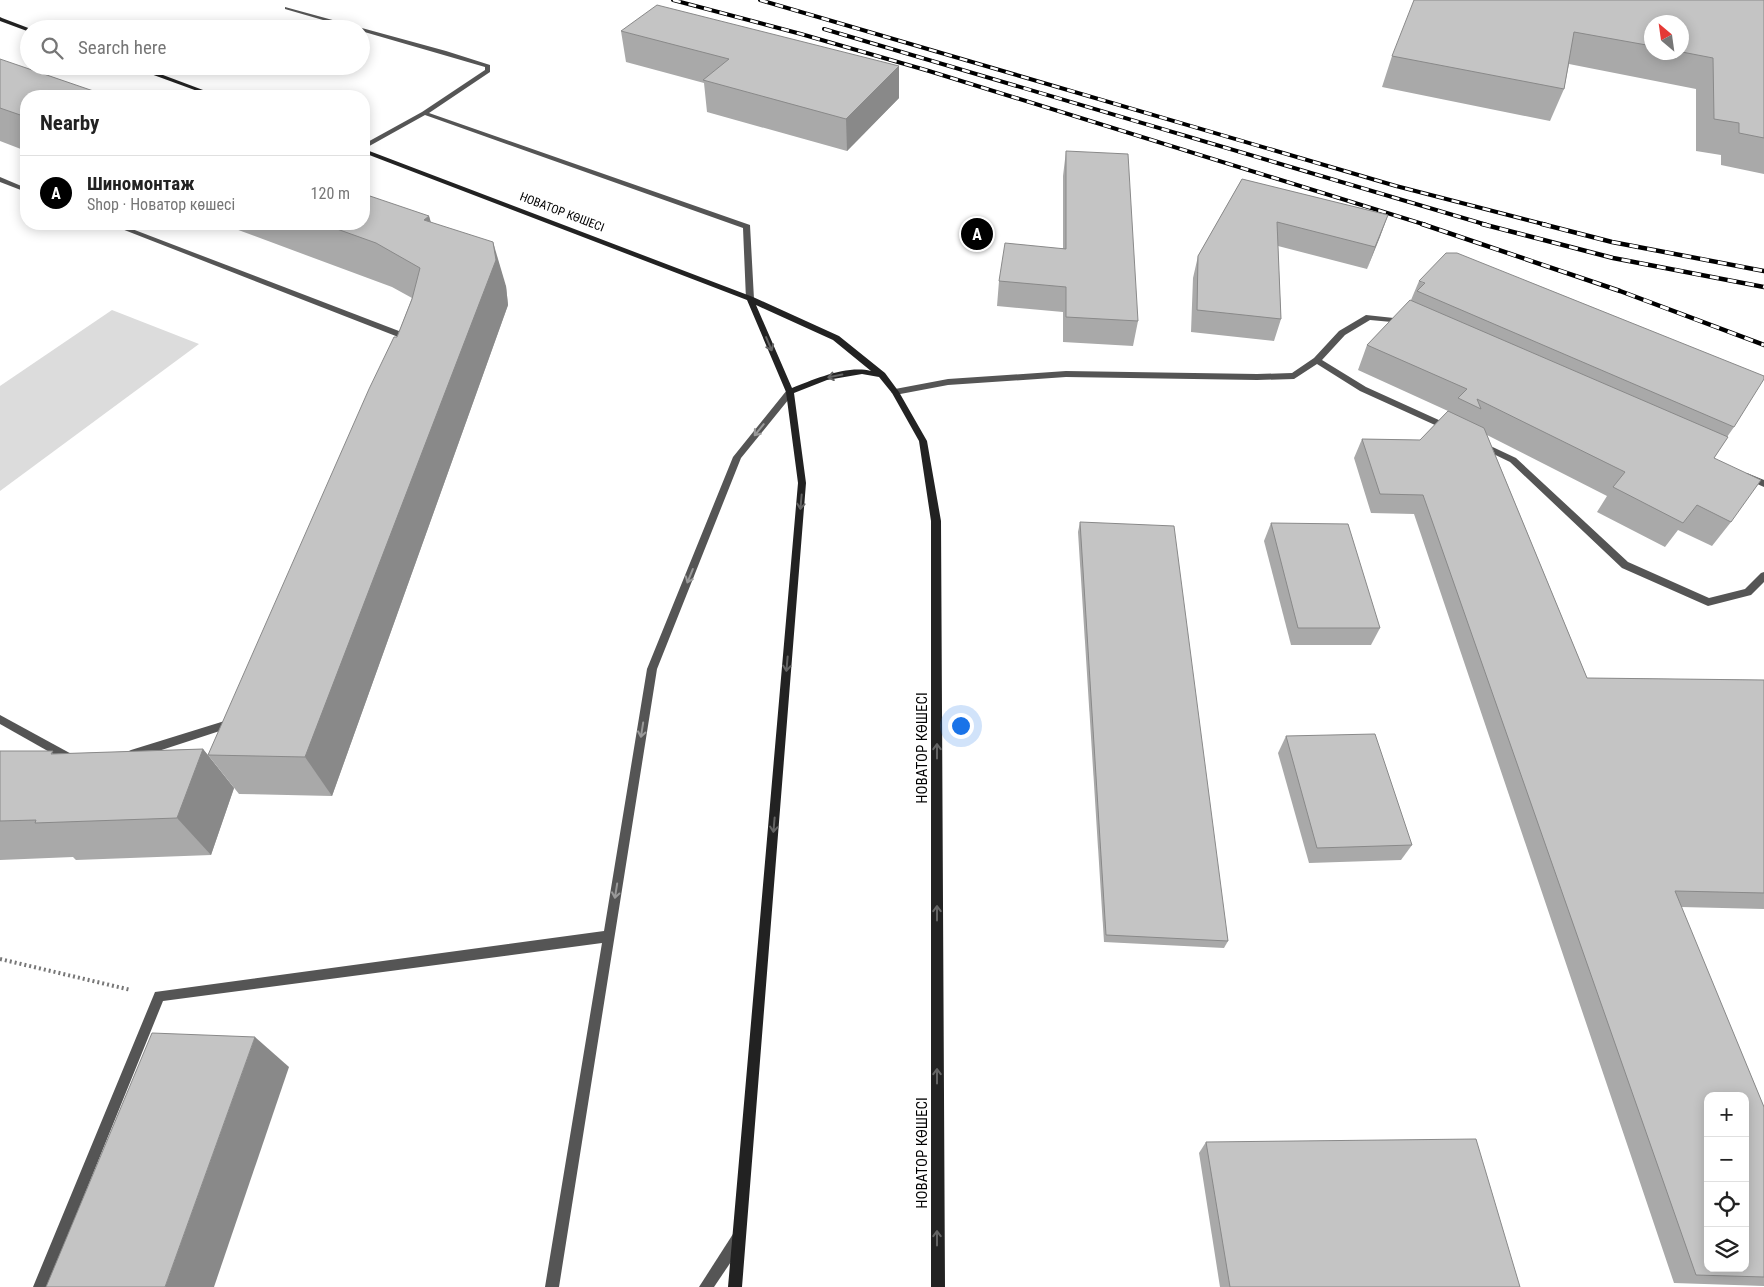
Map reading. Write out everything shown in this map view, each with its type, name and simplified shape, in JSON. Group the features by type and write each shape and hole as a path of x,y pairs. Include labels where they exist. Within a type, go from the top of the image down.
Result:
{"main road":[{"path":"0,19 20,27"},
{"path":"157,75 199,90"},
{"name":"НОВАТОР КӨШЕСІ","path":"370,153 750,299 836,338 882,375 895,392 923,441 936,521 938,1287"},
{"path":"735,1287 802,483 790,392 750,299"},
{"path":"790,392 825,378 862,371 882,375"}],"lane":[{"path":"287,8 330,20"},
{"path":"370,31 488,66 488,71 370,144"},
{"path":"424,112 747,228 750,299"},
{"path":"0,180 20,188"},
{"path":"128,230 422,344"},
{"path":"895,392 948,382 1066,374 1294,376 1317,360 1342,332 1369,317 1400,320 1409,324"},
{"path":"1317,360 1363,389 1456,432"},
{"path":"552,1287 652,669 737,457 790,392"},
{"path":"1472,440 1512,460 1625,565 1708,602 1748,592 1764,576"},
{"path":"1738,471 1764,484"},
{"path":"0,719 80,764"},
{"path":"124,757 244,719"},
{"path":"40,1287 159,996 609,936"},
{"path":"706,1287 739,1238"}],"path":[{"path":"0,959 159,996"}],"shaded area":[{"path":"112,310 199,344 0,491 0,386"}],"building":[{"path":"1414,0 1764,0 1764,138 1739,133 1739,123 1714,119 1713,58 1689,53 1689,15 1644,15 1644,45 1574,32 1564,89 1392,56"},
{"path":"657,5 899,66 846,119 703,80 729,59 621,31"},
{"path":"0,59 20,66 20,75 47,75 90,90 20,90 20,115 0,108"},
{"path":"1066,151 1128,154 1138,321 1066,317 1066,287 999,281 1005,243 1066,249"},
{"path":"1242,179 1388,215 1375,247 1277,222 1281,319 1197,310 1198,256"},
{"path":"370,196 429,216 424,220 493,242 496,260 305,757 208,755 369,389 394,337 397,337 412,299 420,268 376,243 340,230 370,230"},
{"path":"1446,253 1457,253 1764,376 1764,379 1734,427 1417,291 1425,283 1419,281"},
{"path":"1410,300 1728,437 1714,458 1761,480 1731,522 1697,505 1683,523 1613,487 1625,472 1477,399 1481,409 1458,398 1467,389 1367,345"},
{"path":"1448,411 1484,428 1587,678 1764,680 1764,893 1675,891 1764,1107 1764,1277 1696,1275 1423,495 1380,494 1362,439 1420,440"},
{"path":"1080,522 1174,526 1228,941 1106,935"},
{"path":"1271,523 1348,524 1380,628 1298,628"},
{"path":"1375,734 1412,845 1317,848 1286,736"},
{"path":"203,749 177,818 35,823 36,820 0,821 0,751 53,751 51,754"},
{"path":"152,1033 255,1037 165,1287 46,1287"},
{"path":"1476,1139 1520,1287 1230,1287 1206,1142"}],"railway":[{"path":"673,0 929,71 1426,225"},
{"path":"760,0 1396,186 1547,225"},
{"path":"824,29 1487,225"},
{"path":"1422,224 1620,291 1764,345"},
{"path":"1482,224 1613,258 1764,287"},
{"path":"1542,224 1612,242 1764,271"}],"place":[{"name":"Шиномонтаж","path":"977,234"}]}
